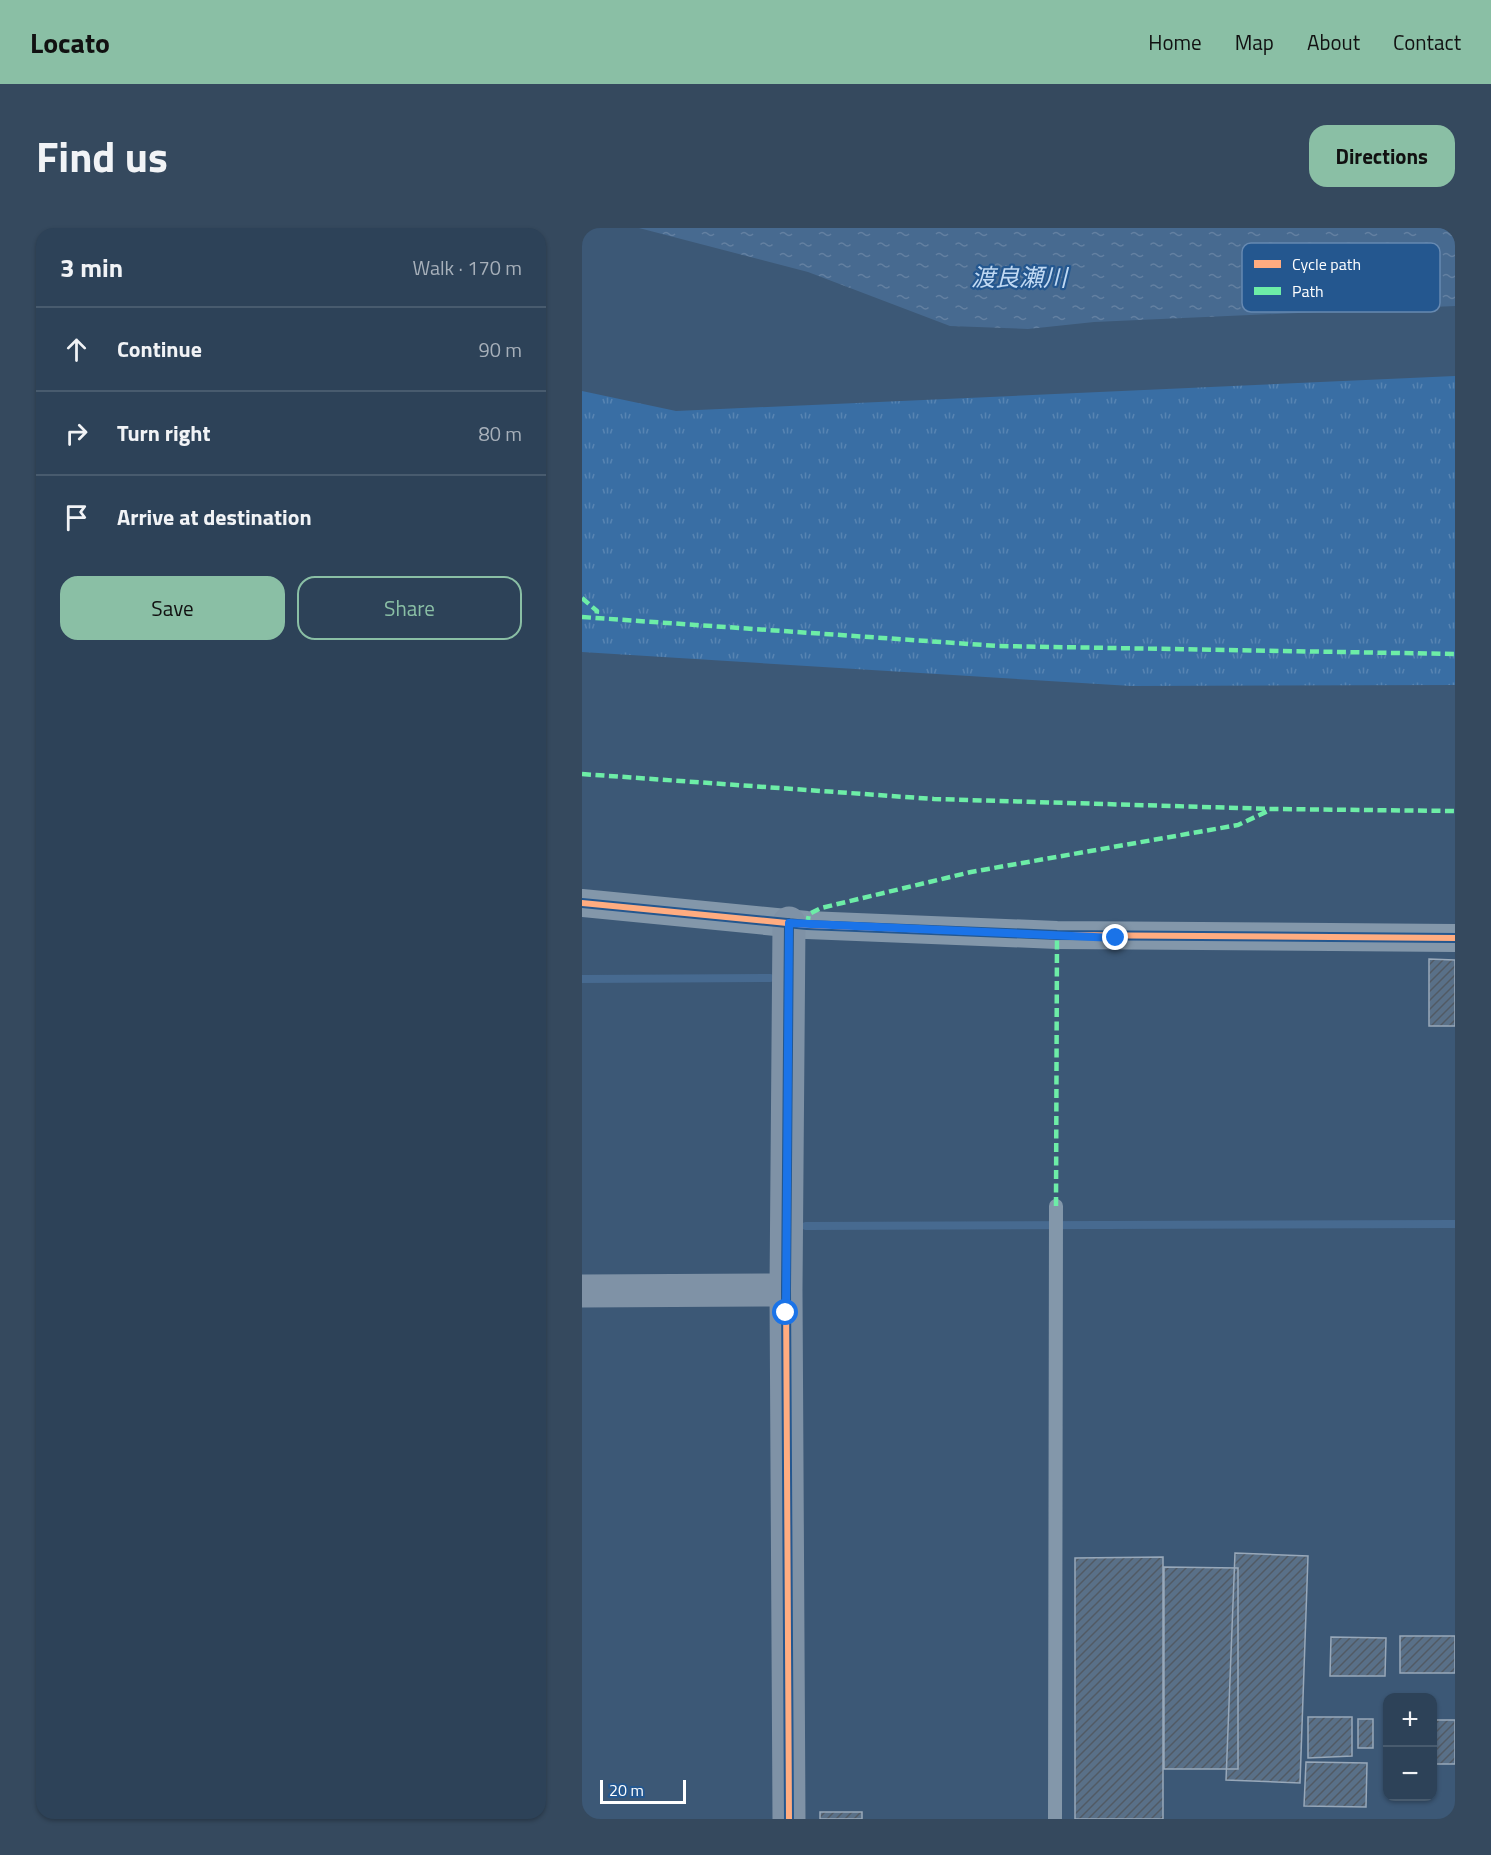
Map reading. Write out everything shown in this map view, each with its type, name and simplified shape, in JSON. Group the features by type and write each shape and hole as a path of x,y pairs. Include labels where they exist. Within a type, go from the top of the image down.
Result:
{"street":[{"path":"582,903 789,923 1116,938 1455,938"},
{"path":"789,923 786,1290 789,1819"},
{"path":"582,1291 786,1290"}],"lane":[{"path":"1056,1206 1056,1819"}],"green space":[{"path":"1455,376 1455,685 1131,686 582,652 582,391 676,411"}],"water":[{"name":"渡良瀬川","path":"639,228 1455,228 1455,306 1440,307 1440,243 1242,243 1242,312 1320,312 1094,322 1028,329 950,326 808,272"}],"building":[{"path":"1429,959 1455,960 1455,1026 1429,1026"},
{"path":"1235,1553 1308,1556 1300,1783 1226,1780"},
{"path":"1163,1557 1163,1819 1075,1819 1075,1558"},
{"path":"1164,1567 1238,1568 1238,1769 1164,1769"},
{"path":"1400,1636 1455,1636 1455,1673 1400,1673"},
{"path":"1331,1637 1386,1638 1385,1676 1330,1676"},
{"path":"1308,1717 1352,1717 1352,1756 1308,1758"},
{"path":"1358,1719 1373,1719 1373,1748 1358,1748"},
{"path":"1437,1720 1455,1720 1455,1764 1437,1764"},
{"path":"1306,1762 1367,1763 1366,1807 1304,1806"},
{"path":"820,1812 862,1812 862,1819 820,1819"}],"waterway":[{"path":"582,979 770,978"},
{"path":"806,1226 1455,1224"}],"marked path":[{"path":"582,598 597,611 596,618"},
{"path":"582,617 998,646 1455,654"},
{"path":"582,774 934,799 1273,809 1455,811"},
{"path":"807,925 809,914 821,908 971,872 1238,825 1270,810"},
{"path":"1056,1206 1057,935"}],"cycle path":[{"path":"582,903 807,925 1057,935 1455,938"},
{"path":"789,923 786,1290 789,1819"}],"route":[{"path":"786,1313 789,923 1116,938"}]}
